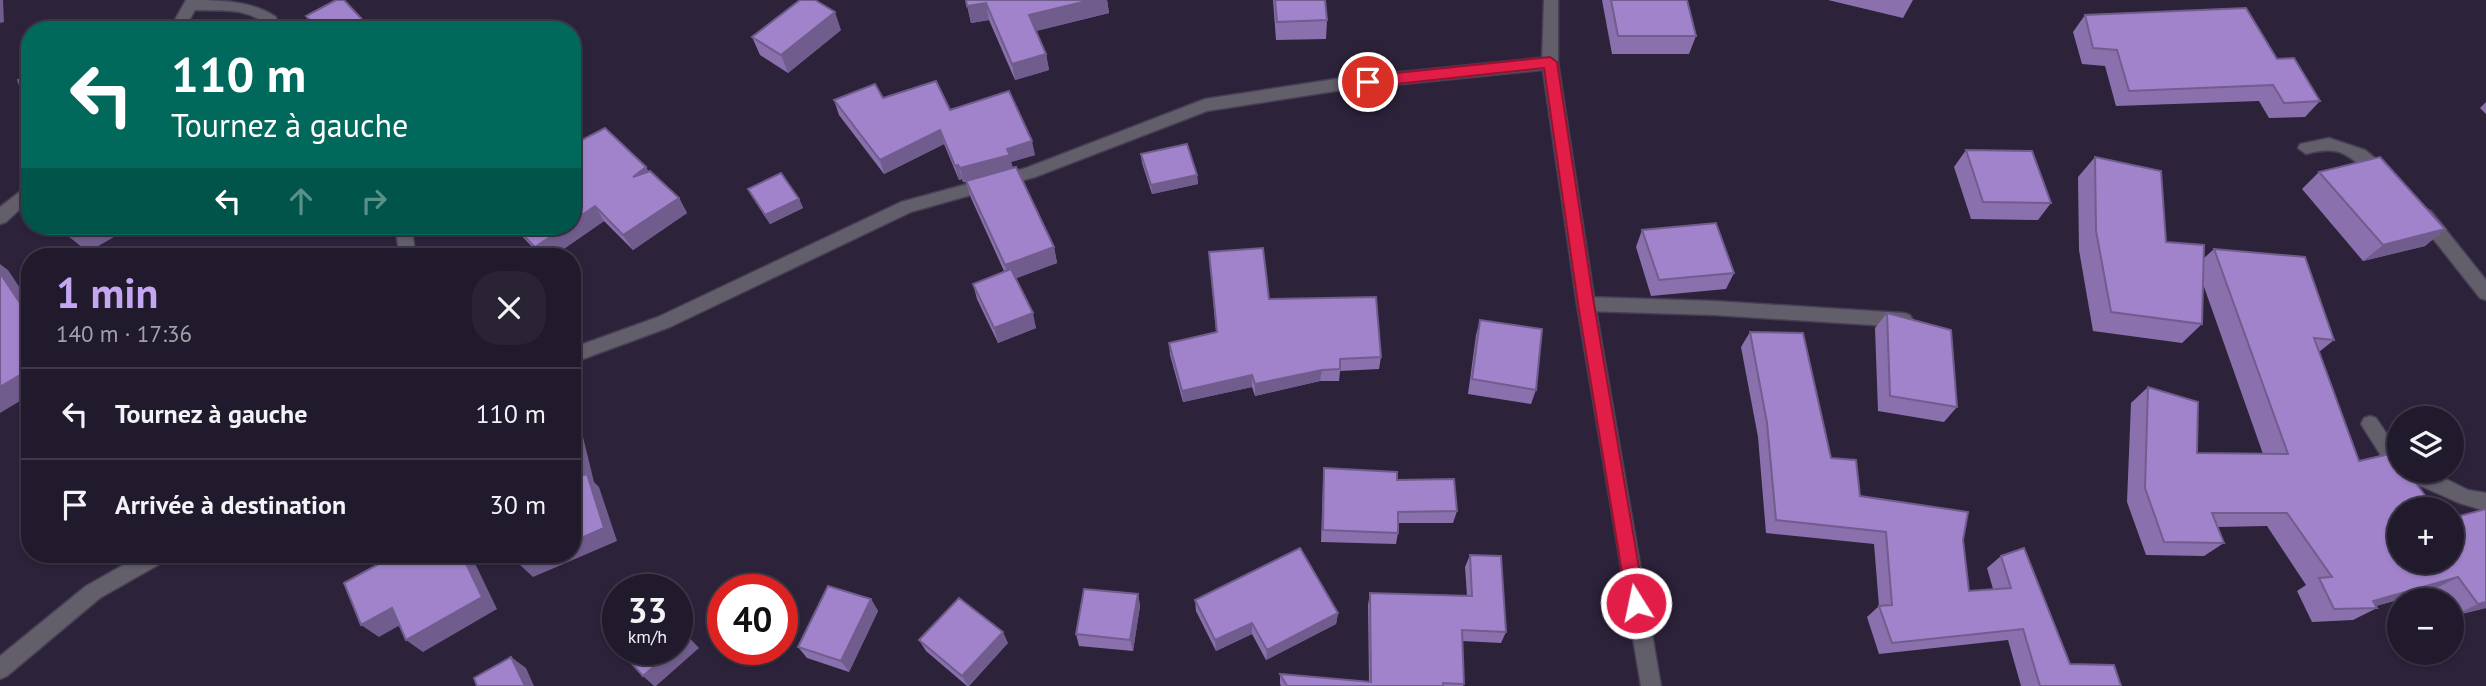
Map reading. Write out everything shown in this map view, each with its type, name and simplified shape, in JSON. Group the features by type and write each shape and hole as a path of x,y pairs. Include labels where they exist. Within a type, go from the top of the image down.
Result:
{"street":[{"path":"1551,0 1550,62 1586,304 1651,686"},
{"path":"181,21 192,3 243,6 262,11 271,21"},
{"path":"581,353 664,322 907,207 1029,173 1205,105 1342,84 1550,62"},
{"path":"2305,148 2331,143 2349,148 2372,163 2400,189"},
{"path":"0,217 21,198"},
{"path":"2418,207 2486,293"},
{"path":"1586,304 1714,308 1913,321"},
{"path":"2370,424 2387,449"},
{"path":"2438,483 2468,501 2486,502"},
{"path":"0,669 58,618 93,592 145,563"}],"building":[{"path":"336,0 344,0 364,21 311,21 306,16"},
{"path":"800,0 815,0 835,12 781,55 752,37"},
{"path":"966,0 1091,0 1029,15 1046,54 1012,64 986,3 967,6"},
{"path":"1275,0 1325,0 1327,20 1277,22"},
{"path":"1611,0 1687,0 1696,36 1618,36"},
{"path":"2246,8 2277,59 2294,58 2320,101 2284,103 2273,85 2129,91 2117,50 2093,48 2085,15"},
{"path":"936,81 950,110 1009,91 1032,141 1007,149 1010,155 960,168 955,166 940,130 880,160 834,100 875,84 883,98"},
{"path":"605,128 646,167 633,177 650,171 679,198 623,235 595,206 581,216 581,140"},
{"path":"1187,144 1197,175 1151,185 1141,154"},
{"path":"1966,150 2032,151 2051,203 1983,202"},
{"path":"2095,157 2161,171 2166,242 2204,245 2202,324 2111,312 2096,231"},
{"path":"2380,157 2445,229 2383,245 2319,172"},
{"path":"1016,167 1054,247 1005,265 966,181"},
{"path":"781,173 799,199 765,215 748,189"},
{"path":"1716,223 1734,273 1659,280 1642,230"},
{"path":"523,235 553,235 535,247"},
{"path":"1263,248 1269,299 1376,297 1381,357 1340,359 1340,369 1322,370 1255,384 1252,375 1182,391 1169,343 1217,332 1209,252"},
{"path":"2214,249 2305,257 2334,340 2314,338 2359,461 2387,455 2387,483 2416,483 2426,497 2387,497 2387,574 2464,574 2464,515 2486,509 2486,602 2478,604 2458,577 2419,588 2387,588 2387,597 2373,601 2377,608 2334,609 2319,578 2332,577 2287,513 2212,513 2224,543 2164,542 2145,488 2148,387 2198,402 2197,453 2288,454"},
{"path":"1011,269 1033,313 994,328 973,284"},
{"path":"0,273 21,304 21,374 0,387"},
{"path":"1887,313 1951,330 1957,407 1890,396"},
{"path":"1480,320 1542,329 1536,390 1472,379"},
{"path":"1750,332 1803,333 1831,458 1856,460 1860,496 1968,512 1963,540 1969,591 2011,588 2001,556 2024,548 2070,664 2114,665 2121,686 2040,686 2023,629 1892,643 1879,606 1892,605 1886,532 1776,520 1767,423"},
{"path":"581,464 584,475 587,474 604,528 581,538"},
{"path":"1324,468 1397,472 1397,480 1454,479 1457,511 1398,512 1398,533 1323,530"},
{"path":"1300,548 1338,613 1267,650 1252,623 1215,640 1195,600"},
{"path":"1470,555 1501,556 1506,632 1462,630 1464,684 1287,686 1280,674 1371,682 1370,593 1472,596"},
{"path":"380,563 466,563 482,597 406,640 392,608 361,625 344,583"},
{"path":"828,586 871,599 841,661 798,647"},
{"path":"1084,589 1138,594 1130,640 1076,634"},
{"path":"959,598 1003,632 962,676 919,640"},
{"path":"511,657 525,686 477,686 474,678"},
{"path":"633,665 656,665 643,676"}],"route":[{"path":"1368,82 1550,62 1586,304 1636,603"}]}
